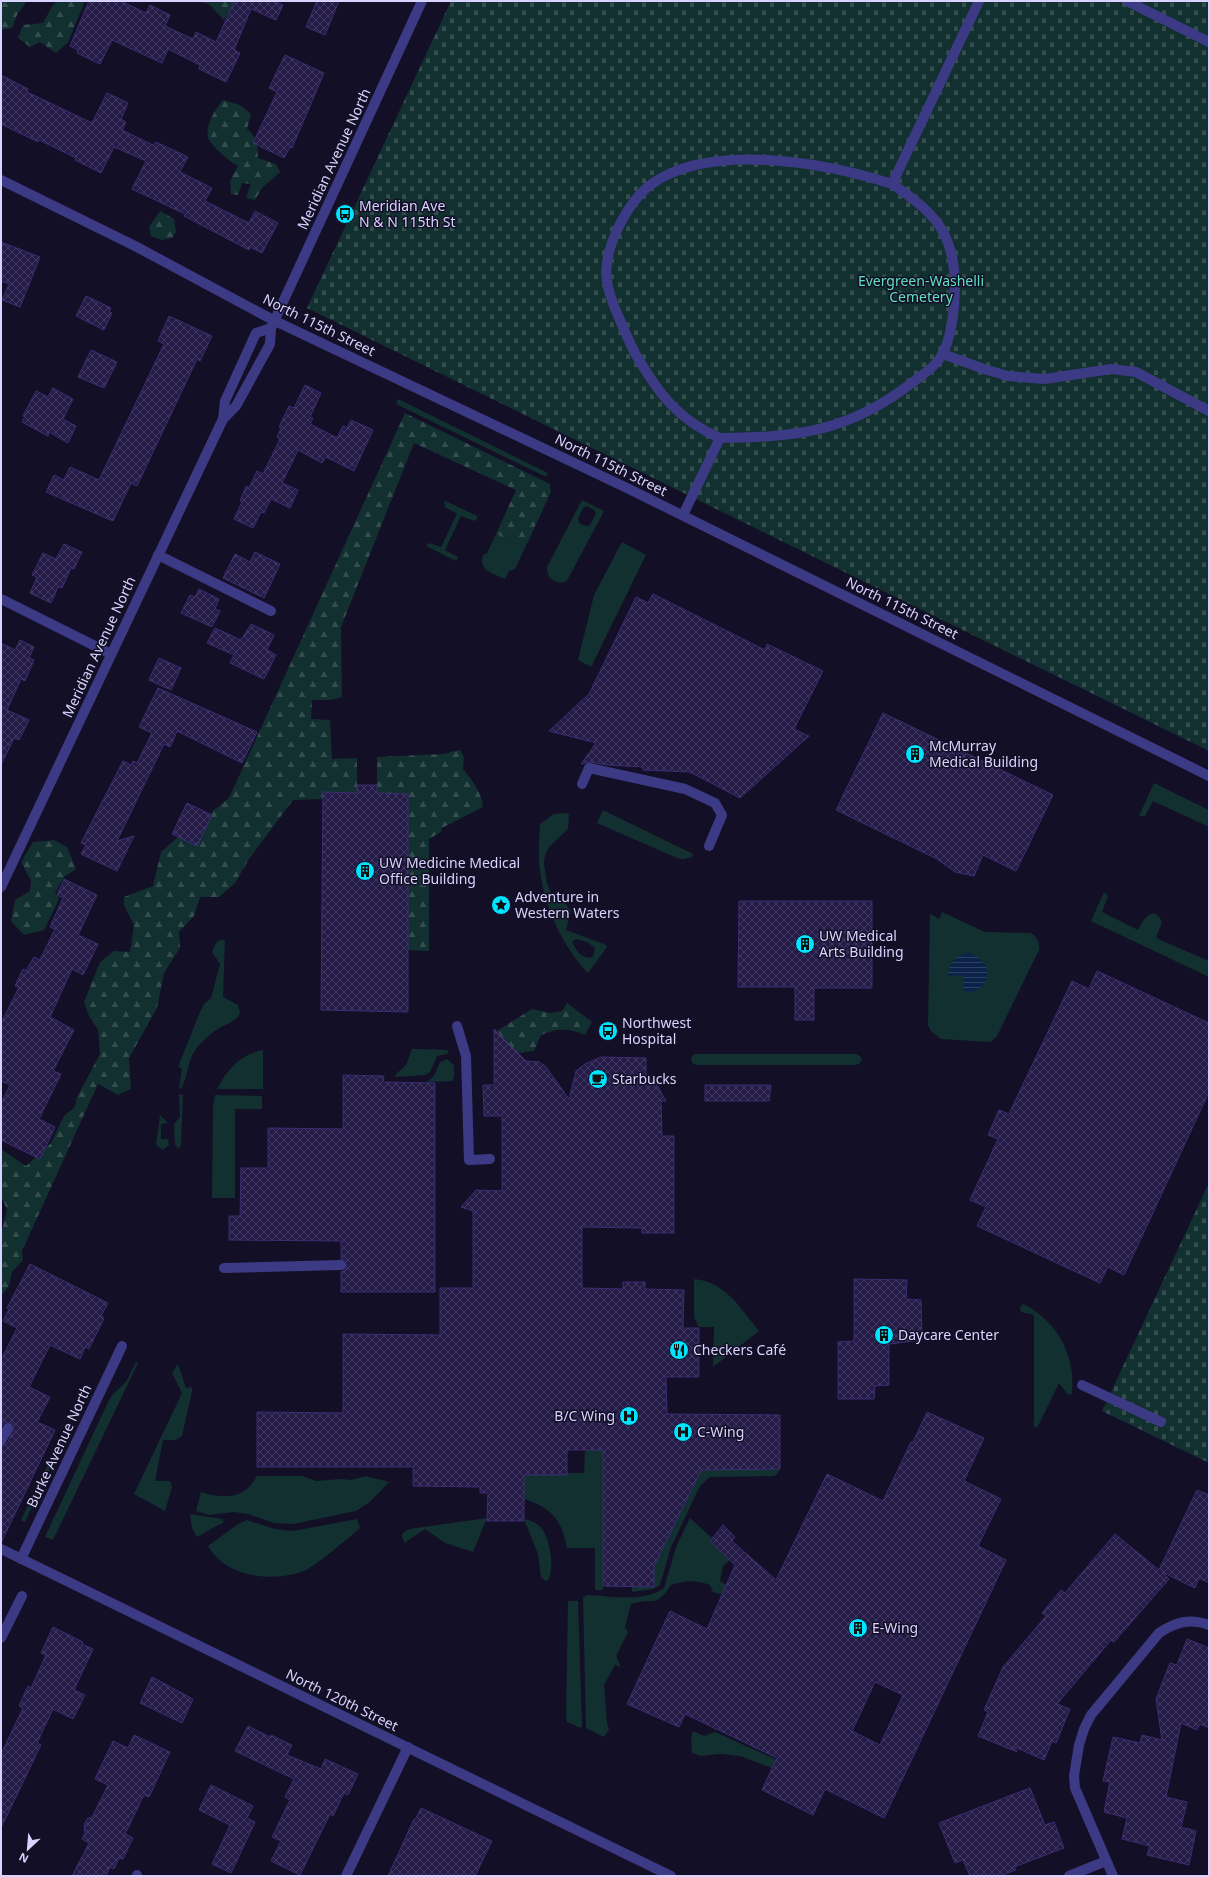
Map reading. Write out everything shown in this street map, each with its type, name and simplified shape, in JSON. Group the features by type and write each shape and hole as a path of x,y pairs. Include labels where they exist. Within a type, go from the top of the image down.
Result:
{"street":[{"name":"Meridian Avenue North","path":"223,419 236,406 270,344 273,324 422,1"},
{"path":"892,184 979,1"},
{"path":"1128,1 1209,42"},
{"path":"742,160 784,162 829,167 859,173 892,184 914,198 933,216 945,234 951,247 955,273 955,295 948,340 943,354 933,366 895,396 872,409 834,426 802,434 772,437 720,438 702,431 685,419 667,401 648,376 632,347 610,297 605,277 606,262 615,235 630,207 640,195 653,183 696,164 742,160"},
{"name":"North 115th Street","path":"1,180 141,249 273,324 683,515 1209,776"},
{"name":"Meridian Avenue North","path":"1,887 5,866 111,654 223,419 225,401 256,333 273,324"},
{"path":"943,354 1008,376 1045,378 1111,369 1136,372 1209,411"},
{"path":"683,515 720,438"},
{"path":"158,555 271,611"},
{"path":"1,598 111,654"},
{"path":"582,784 589,768 685,789 715,803 722,815 709,846"},
{"path":"457,1026 466,1056 469,1160 490,1159"},
{"path":"224,1268 341,1265"},
{"name":"Burke Avenue North","path":"21,1559 122,1346"},
{"path":"1082,1385 1161,1422"},
{"path":"1,1441 8,1428"},
{"name":"North 120th Street","path":"1,1549 671,1876"},
{"path":"1,1638 22,1596"},
{"path":"1113,1876 1075,1788 1075,1762 1084,1729 1091,1715 1159,1633 1172,1624 1186,1621 1209,1625"},
{"path":"346,1876 408,1747"},
{"path":"1069,1876 1106,1861"}],"green space":[{"path":"1,1 27,1 17,15 12,28 1,30"},
{"path":"57,1 85,1 68,42 56,53 40,42 30,47 18,38 23,25 43,23 53,5"},
{"path":"198,1 235,1 235,3 224,20 209,4"},
{"name":"Evergreen-Washelli Cemetery","path":"451,1 1209,1 1209,751 307,308"},
{"path":"223,100 240,105 251,114 247,129 254,136 258,158 276,164 280,172 262,188 255,200 246,198 251,184 242,183 238,195 231,194 230,181 238,166 219,151 208,137 208,127 214,112"},
{"path":"160,211 174,219 176,232 172,238 162,240 151,236 149,227"},
{"path":"398,399 548,473 546,477 396,404"},
{"path":"405,413 550,484 551,492 525,548 496,534 516,490 414,443 341,627 342,697 331,700 312,700 311,719 330,720 332,759 357,758 357,793 324,792 323,799 293,800 249,859 235,883 219,897 200,897 194,916 179,932 180,948 164,973 157,1008 129,1058 131,1089 118,1095 98,1084 22,1251 23,1260 12,1272 9,1286 1,1296 1,1234 7,1209 1,1197 1,1149 26,1166 51,1143 64,1116 75,1107 77,1097 100,1054 98,1029 89,1016 84,1002 100,962 114,951 130,952 134,925 124,905 124,897 153,886 161,852 184,832 201,831 213,811 229,798"},
{"path":"582,500 604,511 565,582 558,582 552,579 548,574 547,567","holes":["587,506 596,513 590,525 587,526 580,524 578,519 583,508"]},
{"path":"446,501 477,516 475,521 461,516 445,550 458,557 456,561 426,546 429,543 441,547 457,514 445,507 444,503"},
{"path":"496,534 525,548 515,569 509,571 505,579 488,571 483,565 482,560 483,555 487,553"},
{"path":"622,542 646,555 591,667 578,660 594,595"},
{"path":"460,750 464,757 463,769 479,792 483,807 442,828 441,832 429,839 429,951 408,950 408,794 377,793 377,757 443,754"},
{"path":"1154,783 1209,810 1209,827 1153,801 1145,816 1139,816"},
{"path":"603,810 693,854 692,857 683,859 677,858 597,823"},
{"path":"554,814 569,814 568,829 549,847 545,855 544,864 550,891 554,896 563,901 571,911 566,930 606,945 607,947 588,973 570,951 556,925 542,885 539,859 540,824","holes":["576,939 587,942 595,948 593,956 590,958 581,955 572,942"]},
{"path":"54,840 67,847 76,869 64,877 55,893 59,899 44,930 24,935 11,921 15,900 30,891 31,881 21,862 33,842"},
{"path":"1104,892 1108,896 1102,912 1138,930 1148,915 1155,914 1159,916 1162,922 1156,938 1209,961 1209,977 1091,921"},
{"path":"942,912 985,932 1031,933 1035,936 1038,942 1039,950 997,1036 991,1042 941,1039 931,1031 928,1025 930,916 931,914 939,919"},
{"path":"220,940 225,940 223,997 238,1005 240,1013 233,1021 216,1030 196,1049 190,1061 184,1083 180,1089 182,1068 178,1067 200,1012 204,1004 211,998 220,964 212,952 216,943"},
{"path":"567,1003 592,1022 585,1035 568,1030 552,1031 541,1035 534,1051 516,1053 497,1031 532,1009 550,1013 562,1011"},
{"path":"412,1049 449,1050 447,1054 437,1056 430,1072 425,1075 395,1077 396,1074 406,1065"},
{"path":"263,1050 263,1089 217,1089 225,1075 241,1059"},
{"path":"695,1054 856,1054 860,1056 862,1060 859,1064 854,1065 697,1065 693,1064 691,1060 692,1056"},
{"path":"447,1059 454,1065 453,1081 426,1082 434,1076 440,1062"},
{"path":"179,1094 183,1095 181,1145 178,1149 175,1144 174,1124 180,1117"},
{"path":"215,1095 262,1096 262,1109 235,1109 235,1198 212,1198 213,1106"},
{"path":"160,1115 168,1123 161,1124 161,1139 168,1139 169,1145 163,1150 156,1145"},
{"path":"1209,1183 1209,1463 1102,1411"},
{"path":"694,1279 715,1285 723,1291 739,1305 759,1331 713,1367 714,1327 699,1327 694,1318"},
{"path":"1023,1304 1039,1314 1055,1330 1066,1350 1072,1371 1072,1394 1068,1395 1059,1383 1037,1428 1034,1426 1034,1315 1021,1312 1020,1308"},
{"path":"136,1362 138,1363 53,1540 45,1537 109,1400 113,1394 126,1382"},
{"path":"178,1364 186,1388 192,1387 192,1391 182,1436 175,1440 163,1440 155,1481 170,1481 172,1487 165,1511 134,1494 182,1393 172,1373"},
{"path":"62,1435 65,1437 25,1522 21,1520"},
{"path":"585,1450 603,1450 603,1590 595,1590 595,1548 567,1548 562,1530 554,1516 541,1506 524,1499 524,1475 567,1475 567,1473 584,1473"},
{"path":"780,1469 774,1476 710,1477 700,1486 671,1547 660,1585 653,1589 632,1592 632,1586 654,1587 654,1566 701,1470"},
{"path":"257,1476 302,1476 316,1481 341,1479 351,1480 366,1476 389,1482 371,1501 356,1511 293,1524 274,1523 248,1514 234,1512 209,1515 196,1511 201,1492 218,1496 233,1496 246,1490"},
{"path":"190,1514 222,1519 224,1522 197,1537 192,1528"},
{"path":"487,1518 473,1552 445,1543 425,1529 404,1543 402,1536 403,1533 409,1529"},
{"path":"690,1518 712,1538 710,1541 730,1560 723,1566 720,1581 729,1587 723,1595 713,1592 710,1585 695,1581 682,1582 671,1585 657,1600 631,1604 625,1627 628,1632 616,1656 621,1667 615,1665 604,1685 607,1723 609,1729 604,1737 586,1728 583,1597 587,1595 627,1598 647,1596 664,1588 676,1547"},
{"path":"357,1519 360,1528 309,1569 292,1575 264,1577 238,1571 226,1565 208,1546 238,1524 247,1520 275,1529 293,1531"},
{"path":"524,1519 532,1521 539,1526 546,1535 550,1548 551,1568 550,1575 546,1581 541,1577 538,1554"},
{"path":"568,1601 578,1601 582,1726 580,1728 567,1722 566,1716"},
{"path":"693,1731 704,1736 715,1732 786,1764 773,1766 772,1768 740,1756 721,1754 701,1756 692,1753 691,1739"}],"water":[{"path":"969,953 979,958 985,964 987,971 987,978 984,985 971,992 963,991 963,975 948,976 950,967 954,960 960,955"}],"building":[{"path":"89,1 121,1 146,13 150,5 170,15 165,26 193,39 196,32 216,42 234,2 232,1 273,1 283,5 276,20 251,9 234,50 240,53 226,82 199,69 200,65 168,49 162,63 112,40 100,64 77,53 78,50 70,46"},
{"path":"317,1 339,1 325,35 306,27"},
{"path":"285,55 324,73 292,148 290,147 284,158 253,143 277,92 269,88"},
{"path":"1,75 28,89 27,92 92,123 107,93 128,103 121,119 126,122 122,130 153,145 156,142 188,157 180,172 212,188 205,201 249,223 255,211 278,223 262,253 250,247 249,250 184,216 185,214 132,189 146,161 114,147 101,173 75,160 76,158 1,124"},
{"path":"1,242 40,257 20,307 2,300 9,284 1,281"},
{"path":"86,296 111,308 109,312 112,313 104,330 76,316"},
{"path":"169,316 212,336 200,361 197,359 137,486 131,483 113,521 46,492 54,475 64,480 70,467 99,480 164,344 158,341"},
{"path":"91,350 117,362 104,388 78,377"},
{"path":"305,385 321,393 310,417 313,418 310,424 337,438 343,426 347,428 351,420 373,430 354,471 326,457 322,463 298,450 282,483 298,490 290,508 271,499 264,513 261,512 253,528 234,519 242,502 240,501 246,486 249,488 257,471 263,474 280,439 277,437 281,428 279,427 289,406 294,408"},
{"path":"53,388 73,399 63,419 76,426 68,443 49,432 48,436 22,422 25,417 23,416 36,391 48,397"},
{"path":"64,544 82,552 74,569 71,568 62,588 58,587 51,603 30,593 37,577 32,575 43,553 56,559"},
{"path":"255,552 280,564 264,598 223,578 235,554 250,562"},
{"path":"199,589 219,599 215,609 220,611 212,627 181,613 190,595 195,597"},
{"path":"653,594 765,650 767,644 823,671 794,729 809,736 740,798 690,772 643,770 643,767 608,765 590,762 581,764 596,743 549,731 589,694 636,597 648,603"},
{"path":"251,624 274,635 267,650 276,655 264,679 230,663 234,655 207,643 215,628 241,640"},
{"path":"20,640 34,647 29,658 34,660 25,681 21,679 7,710 29,720 19,740 14,738 1,765 1,643 15,650"},
{"path":"159,658 181,668 171,690 149,680"},
{"path":"158,688 257,732 242,763 177,731 170,747 164,744 117,841 134,836 117,871 81,854 86,845 81,843 123,761 132,765 133,761 137,763 152,733 139,727"},
{"name":"McMurray Medical Building","path":"883,713 1053,795 1016,871 983,855 974,876 955,872 937,859 836,810"},
{"name":"UW Medicine Medical Office Building","path":"357,785 377,785 377,793 408,794 408,1012 321,1010 323,792 357,793"},
{"path":"187,803 212,815 197,846 172,834"},
{"path":"64,879 97,895 78,935 98,944 83,975 72,969 50,1017 74,1030 53,1071 61,1074 39,1119 55,1127 40,1159 1,1140 1,1103 10,1085 1,1081 1,1023 19,987 15,986 23,969 26,971 34,957 40,960 55,929 50,927 63,898 57,895"},
{"name":"UW Medical Arts Building","path":"739,901 872,901 872,988 814,988 814,1020 795,1020 795,987 738,987"},
{"path":"1097,971 1209,1023 1209,1092 1124,1275 1108,1267 1100,1283 977,1226 986,1207 970,1200 998,1139 988,1135 999,1110 1009,1114 1072,981 1089,989"},
{"path":"494,1029 526,1061 539,1062 546,1067 569,1099 576,1071 585,1064 601,1057 646,1058 646,1080 654,1080 666,1101 661,1101 662,1136 674,1136 674,1233 642,1233 642,1228 582,1227 582,1288 623,1289 623,1282 645,1282 645,1289 684,1290 683,1328 699,1328 699,1377 666,1377 667,1414 780,1415 780,1469 701,1470 654,1566 654,1587 603,1586 603,1450 567,1450 567,1475 524,1475 524,1521 487,1521 488,1493 480,1493 480,1487 413,1486 413,1467 257,1467 257,1412 343,1413 343,1334 440,1335 440,1288 473,1288 473,1211 461,1207 476,1190 502,1191 502,1116 484,1116 483,1085 494,1085"},
{"path":"343,1075 384,1076 383,1082 435,1083 435,1292 341,1292 341,1272 345,1270 347,1265 346,1261 341,1259 341,1241 229,1240 229,1216 240,1216 241,1168 268,1168 268,1128 343,1129"},
{"path":"705,1085 771,1085 769,1101 705,1101"},
{"path":"30,1264 108,1303 101,1316 104,1318 89,1349 85,1347 80,1359 50,1345 29,1387 50,1397 37,1422 55,1430 1,1543 1,1447 7,1444 14,1428 13,1424 8,1422 4,1423 1,1427 1,1360 17,1328 3,1321 9,1309 7,1308"},
{"name":"Daycare Center","path":"854,1279 907,1280 906,1299 921,1300 922,1340 889,1344 889,1385 875,1386 874,1399 838,1399 838,1342 854,1341"},
{"name":"E-Wing","path":"927,1412 984,1438 964,1481 1001,1499 978,1546 1006,1560 884,1818 825,1789 813,1815 762,1790 777,1758 685,1714 679,1727 627,1704 670,1611 707,1629 735,1565 710,1541 723,1525 735,1537 732,1541 776,1580 827,1474 883,1501 911,1442 913,1442","holes":["875,1682 903,1695 880,1745 852,1731"]},
{"path":"1197,1490 1209,1495 1209,1583 1199,1578 1195,1588 1162,1572 1169,1579 1114,1642 1111,1640 1057,1704 1070,1709 1056,1743 1052,1741 1044,1760 1015,1747 1017,1752 978,1736 988,1712 984,1710 1003,1667 1046,1616 1042,1613 1061,1590 1065,1593 1115,1534 1159,1570"},
{"path":"53,1627 83,1642 82,1644 93,1649 74,1690 85,1695 73,1719 53,1709 37,1743 41,1745 1,1828 1,1754 23,1708 19,1706 28,1686 31,1688 46,1655 41,1653"},
{"path":"1187,1639 1209,1648 1209,1728 1200,1724 1197,1730 1181,1723 1166,1797 1187,1802 1181,1827 1196,1831 1189,1865 1147,1855 1150,1846 1122,1839 1127,1818 1104,1812 1110,1782 1103,1781 1113,1737 1140,1743 1142,1735 1162,1740 1156,1699 1170,1663 1177,1665"},
{"path":"152,1677 193,1699 182,1723 140,1703"},
{"path":"248,1726 270,1737 271,1735 292,1745 287,1755 321,1769 325,1759 358,1774 348,1795 344,1793 333,1816 330,1814 300,1875 271,1861 281,1841 272,1837 290,1800 285,1797 294,1779 235,1751"},
{"path":"134,1735 170,1752 149,1797 144,1795 125,1834 133,1838 123,1859 119,1858 114,1869 110,1867 106,1876 72,1876 89,1843 82,1839 85,1833 84,1825 87,1819 92,1817 108,1785 95,1779 113,1741 128,1748"},
{"path":"211,1785 253,1806 247,1818 255,1822 231,1873 212,1864 230,1825 199,1810"},
{"path":"1030,1788 1045,1825 1054,1822 1064,1848 1014,1867 1016,1870 1000,1876 970,1876 963,1860 955,1863 939,1823"},
{"path":"421,1808 492,1841 475,1876 388,1876 414,1819 415,1820"}],"place":[{"name":"Meridian Ave N & N 115th St","path":"345,214"},
{"name":"McMurray Medical Building","path":"915,754"},
{"name":"UW Medicine Medical Office Building","path":"365,871"},
{"name":"Adventure in Western Waters","path":"501,905"},
{"name":"UW Medical Arts Building","path":"805,944"},
{"name":"Northwest Hospital","path":"608,1031"},
{"name":"Starbucks","path":"598,1079"},
{"name":"Daycare Center","path":"884,1335"},
{"name":"Checkers Café","path":"679,1350"},
{"name":"B/C Wing","path":"629,1416"},
{"name":"C-Wing","path":"683,1432"},
{"name":"E-Wing","path":"858,1628"}]}
